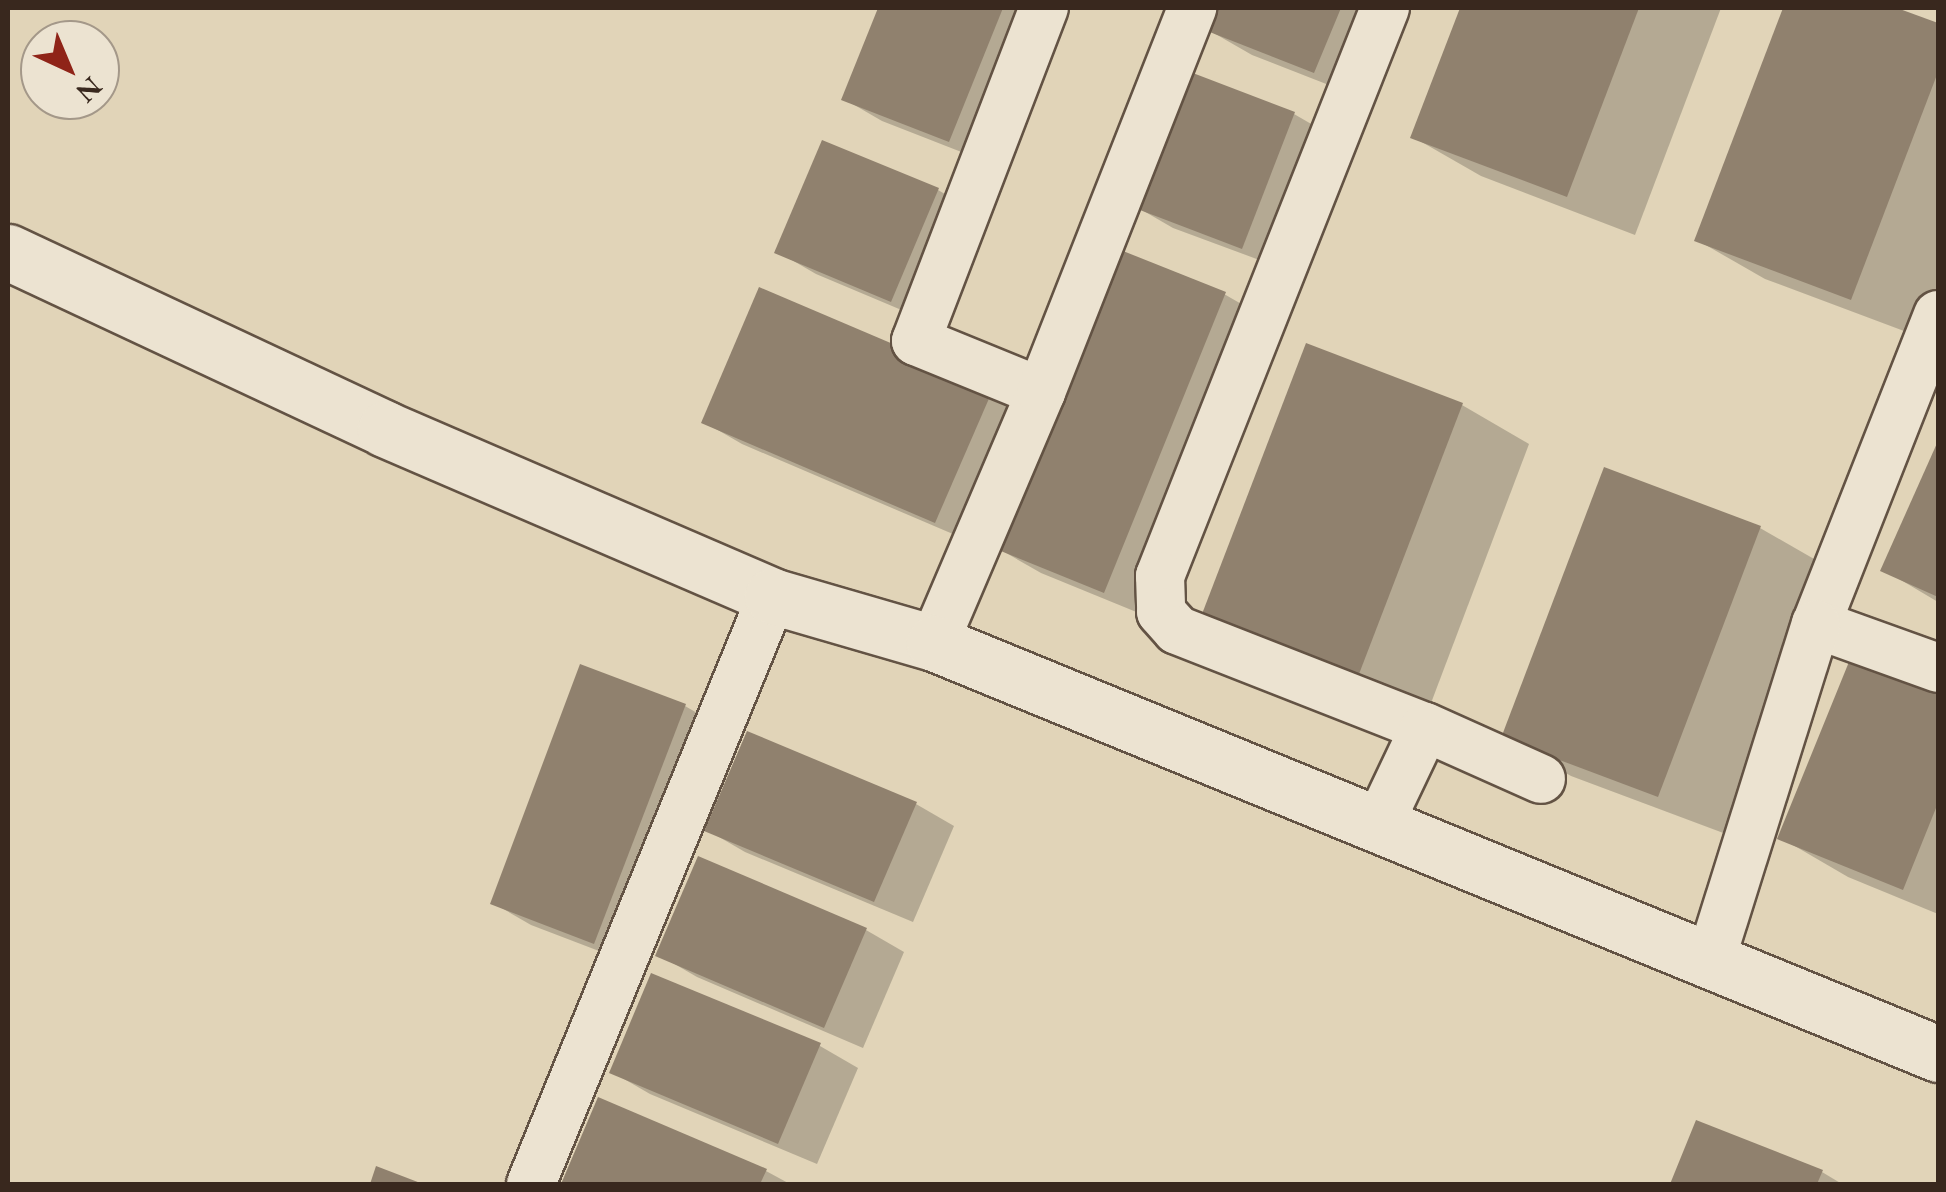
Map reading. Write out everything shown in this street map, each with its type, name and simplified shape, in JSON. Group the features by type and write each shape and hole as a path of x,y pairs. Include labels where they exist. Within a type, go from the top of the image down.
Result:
{"street":[{"path":"1041,392 916,341 1044,8"},
{"path":"934,643 1041,392 1192,8"},
{"path":"1385,8 1160,576 1161,612 1177,630 1425,727 1541,778"},
{"path":"8,252 384,429 772,596 934,643 1938,1054"},
{"path":"1710,962 1816,624 1936,333"},
{"path":"531,1184 772,596"},
{"path":"1816,624 1938,668"},
{"path":"1379,824 1425,727"}],"building":[{"path":"878,8 1003,8 949,142 841,100"},
{"path":"1211,8 1341,8 1314,73 1202,29"},
{"path":"1460,8 1639,8 1567,197 1410,138"},
{"path":"1783,8 1897,8 1938,23 1938,72 1851,300 1694,241"},
{"path":"1185,70 1295,112 1242,249 1132,207"},
{"path":"822,140 939,188 891,302 774,253"},
{"path":"1113,247 1226,292 1104,593 991,547"},
{"path":"759,287 994,387 935,523 701,423"},
{"path":"1306,343 1463,403 1359,674 1202,614"},
{"path":"1938,441 1938,597 1880,571"},
{"path":"1604,467 1761,526 1658,797 1501,738"},
{"path":"1853,652 1938,686 1938,803 1903,890 1777,839"},
{"path":"580,664 686,704 594,944 490,904"},
{"path":"747,731 917,802 874,902 704,831"},
{"path":"698,856 867,928 824,1028 655,956"},
{"path":"651,973 821,1043 778,1144 609,1073"},
{"path":"598,1097 767,1169 760,1184 561,1184"},
{"path":"1696,1120 1823,1170 1817,1184 1670,1184"},
{"path":"376,1166 423,1184 370,1184"}]}
